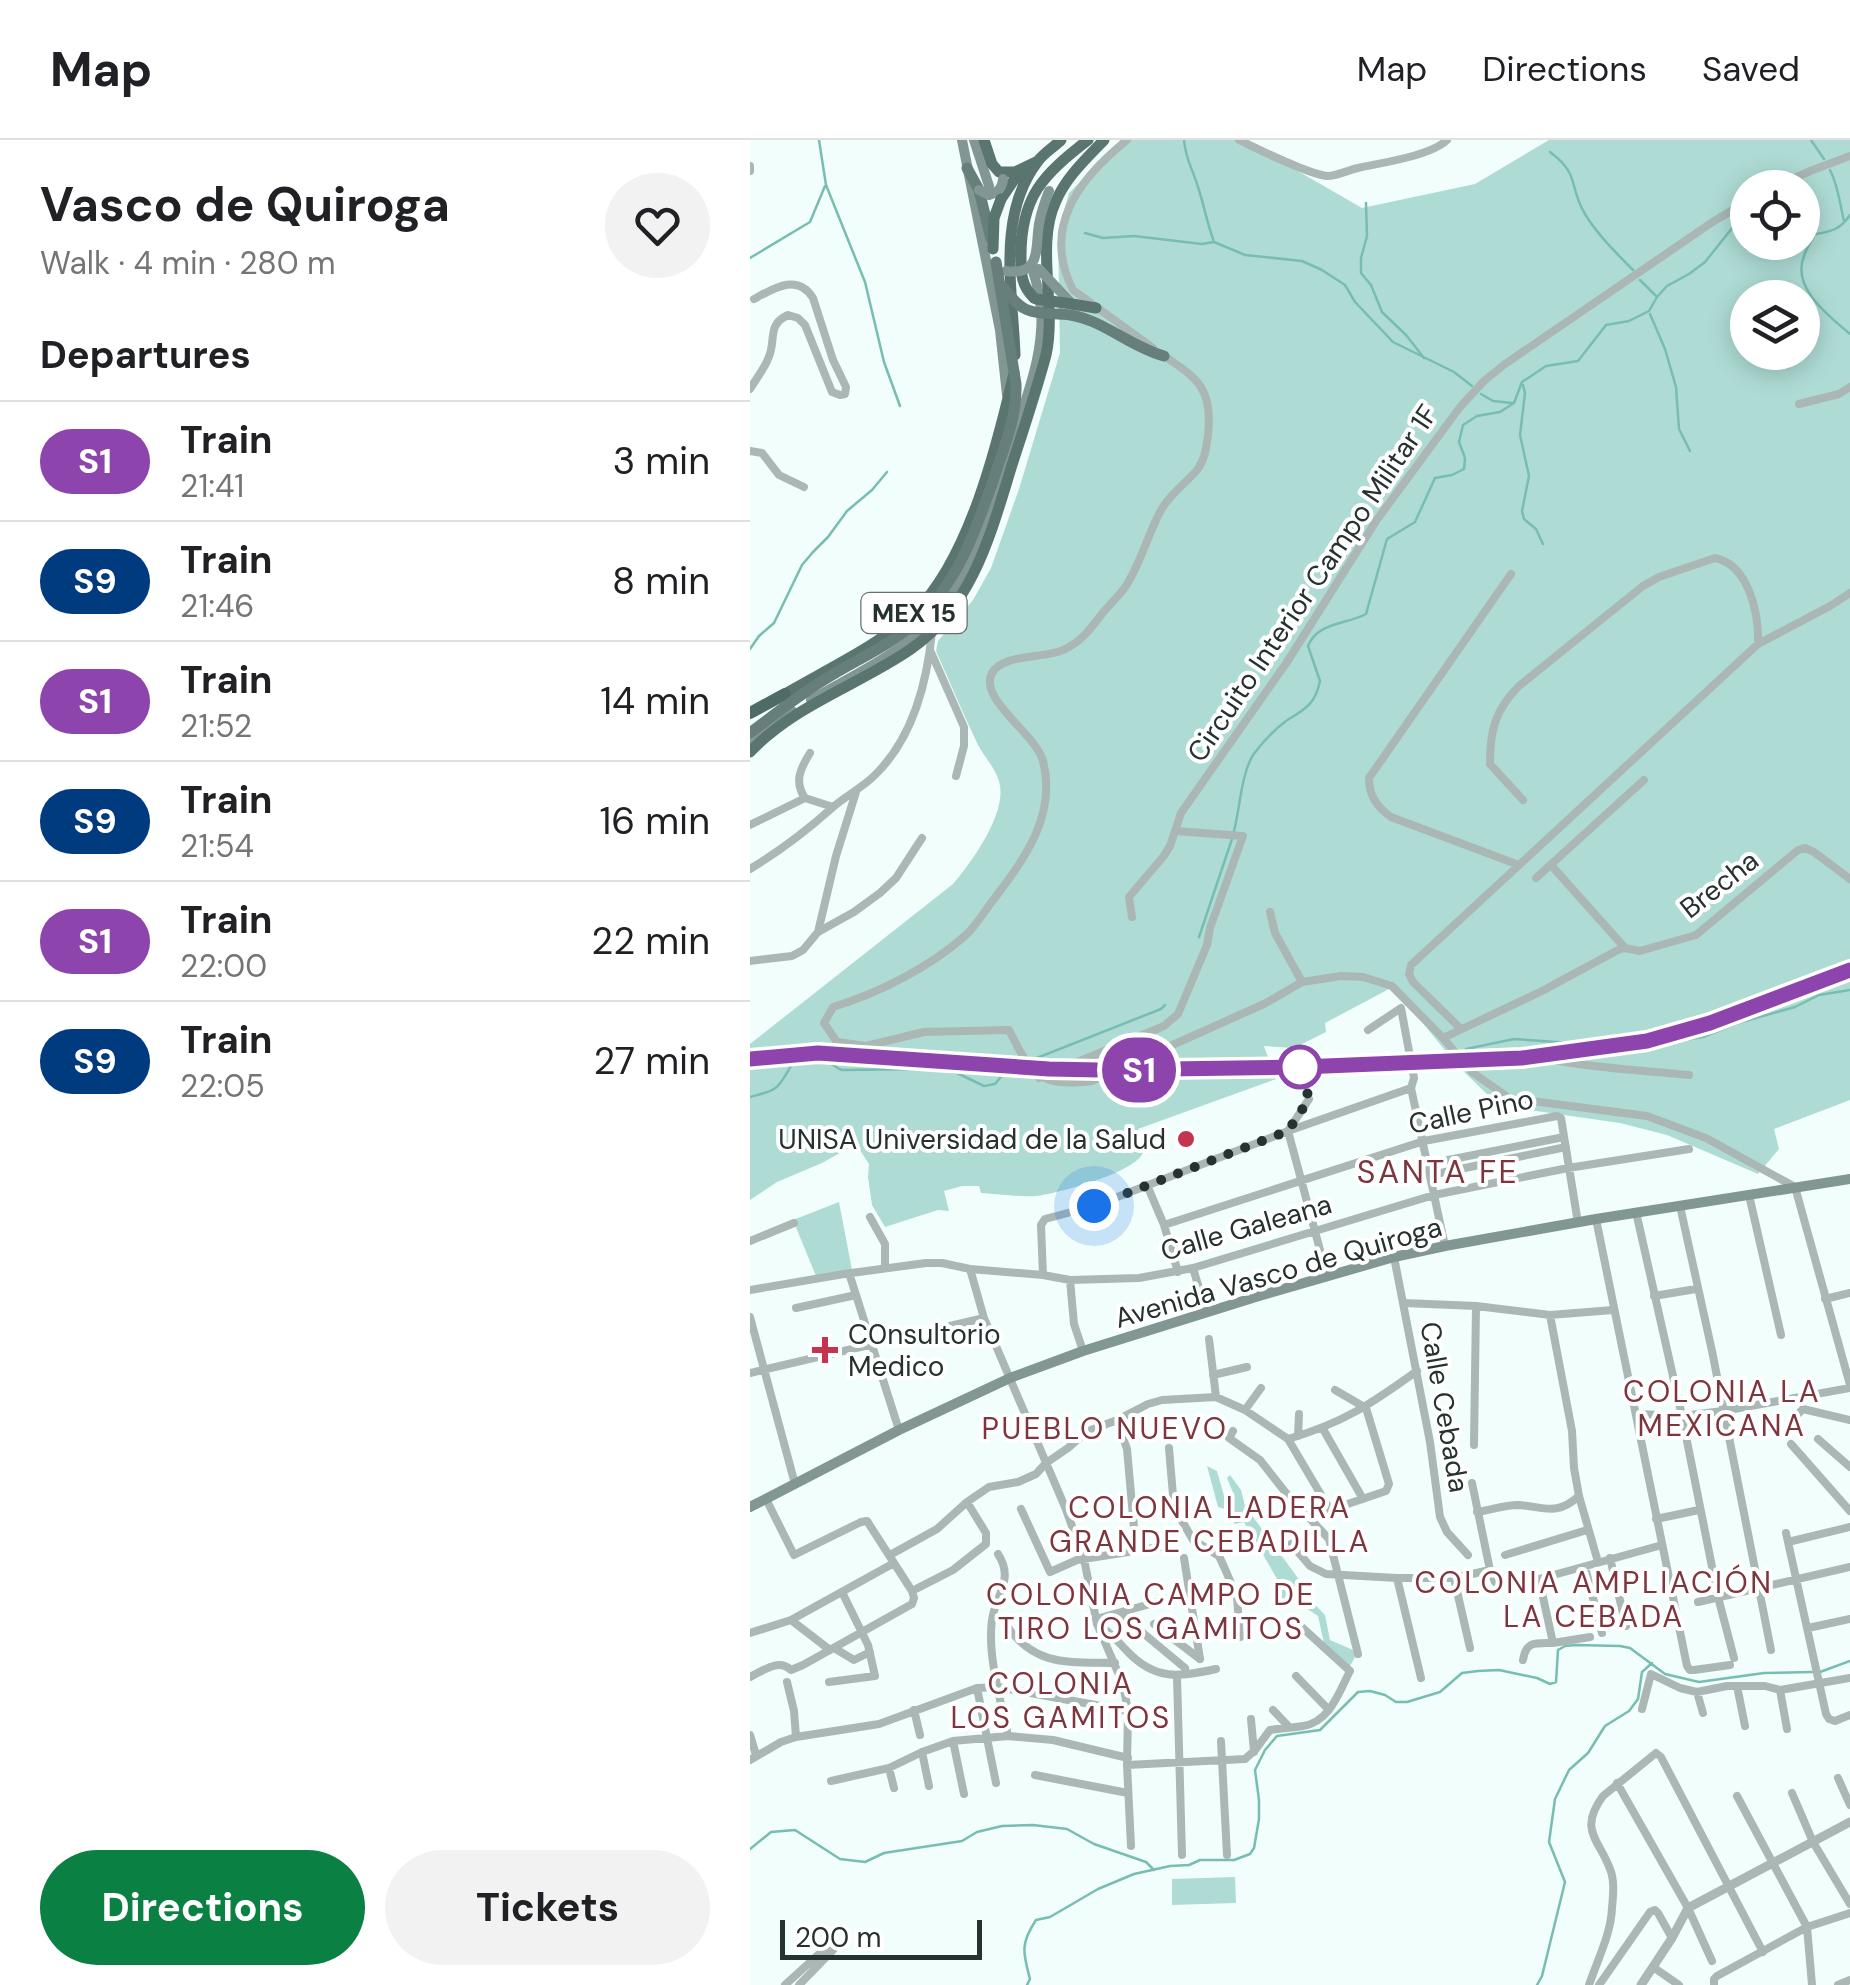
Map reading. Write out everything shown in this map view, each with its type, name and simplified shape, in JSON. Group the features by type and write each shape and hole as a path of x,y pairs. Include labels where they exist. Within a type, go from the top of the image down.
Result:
{"highway":[{"path":"984,140 992,164 1001,175 1038,160"},
{"name":"MEX 15","path":"785,694 888,633 915,612 956,556 1004,418 1016,365 1012,218 1022,187 1038,160 1062,140"},
{"path":"1035,299 1021,280 1023,219 1049,172 1088,140"},
{"name":"MEX 15","path":"750,752 792,718 907,652 932,632 963,593 986,545 1044,366 1050,328 1048,251 1054,205 1071,177 1104,140"},
{"path":"994,256 994,218 1001,199 1023,168"},
{"path":"1014,316 1018,307 1035,299 1096,308"},
{"path":"750,716 785,694"}],"main road":[{"path":"962,140 1000,330 1008,401"},
{"path":"750,737 817,685 916,622 962,562 1010,432 1017,402 974,140"},
{"path":"994,256 1012,272 1030,266 1049,190 1063,161"},
{"path":"967,168 988,195 1002,186 1001,175"},
{"path":"1026,251 1036,270 1050,328"},
{"path":"1036,270 1072,304"},
{"path":"750,737 916,635 940,612 956,588 986,522 1038,357 1042,330 1036,270"},
{"path":"1000,282 1024,310 1076,314 1137,342 1145,351 1164,356"},
{"name":"Avenida Vasco de Quiroga","path":"750,1507 1010,1378 1083,1351 1326,1276 1445,1246 1636,1212 1849,1181"}],"street":[{"path":"1128,140 1078,189 1065,215 1063,267 1073,290 1137,342"},
{"path":"1238,140 1329,176 1388,163 1440,146 1447,140"},
{"path":"1810,170 1850,156"},
{"name":"Circuito Interior Campo Militar 1F","path":"1132,917 1129,897 1163,858 1181,813 1287,662 1376,521 1464,403 1505,364 1730,212"},
{"path":"750,389 769,357 774,325 788,314 806,324 832,392 840,396 845,394 846,387 808,289 785,284 754,299"},
{"path":"1164,356 1194,376 1204,388 1210,420 1204,458 1162,509 1126,586 1084,636 1054,654 1009,661 999,666 990,682 993,697 1040,750 1044,798 1039,830 1032,844 968,934 926,964 869,996 833,1006 824,1023 837,1042 866,1046 924,1032 1010,1030 1036,1074 1060,1083 1092,1081 1264,1004 1302,982 1341,976 1392,986 1481,1080 1509,1098 1646,1116 1706,1138 1795,1188 1850,1386 1723,1411 1682,1416 1637,1414"},
{"path":"1799,404 1839,394 1850,387"},
{"path":"750,451 762,453 779,475 804,487"},
{"path":"1524,800 1490,764 1490,736 1503,702 1642,586 1715,558 1722,559 1751,592 1759,623 1758,644"},
{"path":"1511,574 1368,778 1378,808 1391,817 1518,866"},
{"path":"1461,1029 1413,982 1409,974 1411,965 1758,644 1850,593"},
{"path":"750,870 817,824 876,774 897,750 923,686 932,632"},
{"path":"930,650 964,726 964,746 956,776"},
{"path":"810,753 800,768 800,790 806,798 833,808"},
{"path":"1536,878 1644,780"},
{"path":"818,932 856,791"},
{"path":"750,825 806,798"},
{"path":"1036,1074 1164,1026 1178,1014 1207,945 1243,836 1176,831"},
{"path":"750,961 792,956 803,950 818,932 854,912 896,878 922,838"},
{"name":"Brecha","path":"1443,1038 1625,948 1640,951 1696,935 1805,848 1850,879"},
{"path":"1551,865 1625,948"},
{"path":"1270,912 1275,933 1302,982"},
{"path":"1368,1030 1401,1008 1414,1078 1411,1088 1445,1246"},
{"path":"1462,1060 1481,1053 1526,1053 1568,1063 1690,1075"},
{"path":"1043,1275 1045,1219 1094,1206 1411,1088"},
{"path":"1309,1099 1288,1131 1326,1276"},
{"name":"Calle Pino","path":"1164,1226 1424,1141 1560,1116 1565,1142"},
{"path":"1431,1175 1565,1142 1578,1222"},
{"name":"Calle Galeana","path":"750,1290 849,1273 942,1263 1070,1280 1139,1278 1194,1268 1434,1194 1689,1149"},
{"path":"1428,1164 1506,1154"},
{"path":"1146,1185 1178,1272"},
{"path":"1749,1194 1781,1334"},
{"path":"1680,1206 1771,1650"},
{"path":"1596,1219 1690,1670 1732,1662 1636,1212"},
{"path":"870,1217 885,1244 885,1268"},
{"path":"750,1241 794,1223"},
{"name":"Calle Cebada","path":"1394,1257 1440,1517 1468,1555"},
{"path":"1194,1268 1206,1312"},
{"path":"970,1269 984,1318 1084,1559 1096,1622 1122,1684 1128,1712 1131,1846"},
{"path":"849,1273 899,1430"},
{"path":"1070,1280 1074,1324 1083,1351"},
{"path":"1654,1296 1696,1289"},
{"path":"1824,1300 1850,1292"},
{"path":"796,1308 856,1295"},
{"path":"1404,1302 1550,1315 1614,1310"},
{"path":"1474,1445 1476,1306"},
{"path":"1550,1315 1572,1431 1579,1496 1598,1562"},
{"path":"750,1317 794,1484"},
{"path":"750,1373 984,1318"},
{"path":"1209,1340 1216,1396"},
{"path":"1213,1374 1247,1367"},
{"path":"1293,1437 1324,1429 1366,1408 1417,1371"},
{"path":"1245,1410 1261,1388"},
{"path":"756,1620 755,1632 791,1620 842,1592 937,1529 990,1487 1028,1479 1086,1432 1162,1400 1216,1396 1293,1437 1330,1510 1386,1491 1366,1408 1335,1390"},
{"path":"1794,1419 1803,1409 1850,1420"},
{"path":"1293,1437 1298,1414"},
{"path":"1117,1420 1127,1449 1136,1550"},
{"path":"1324,1429 1363,1499"},
{"path":"1233,1431 1229,1438 1268,1468 1329,1539 1358,1654"},
{"path":"1818,1439 1850,1467"},
{"path":"1791,1444 1850,1512"},
{"path":"1169,1448 1174,1507 1193,1540 1218,1556 1238,1597 1240,1637"},
{"path":"1472,1483 1490,1570 1500,1585 1539,1579 1662,1545"},
{"path":"1478,1512 1521,1505 1547,1510 1566,1505 1579,1496"},
{"path":"750,1678 778,1664 791,1670 912,1604 914,1598 865,1520 794,1555 766,1500"},
{"path":"912,1591 954,1570 986,1544 986,1533 967,1502"},
{"path":"1022,1508 1050,1572 1084,1559 1173,1545"},
{"path":"1656,1519 1699,1510"},
{"path":"1505,1555 1588,1530"},
{"path":"1849,1532 1787,1537 1826,1714 1835,1722 1850,1715"},
{"path":"1291,1544 1316,1570 1326,1574 1454,1578 1490,1570"},
{"path":"998,1554 1004,1563 1003,1592 992,1624 998,1688 1008,1736"},
{"path":"1154,1624 1200,1659 1184,1558"},
{"path":"1610,1558 1626,1626"},
{"path":"1585,1567 1602,1633"},
{"path":"1698,1602 1850,1567"},
{"path":"1397,1578 1421,1678"},
{"path":"1454,1578 1470,1648"},
{"path":"1539,1579 1552,1643"},
{"path":"829,1682 875,1676 870,1652 842,1592"},
{"path":"1096,1622 1190,1593"},
{"path":"1119,1612 1185,1668"},
{"path":"1808,1628 1850,1619"},
{"path":"791,1620 854,1660 870,1652"},
{"path":"831,1780 890,1768 953,1740 1008,1736 1053,1740 1128,1762 1246,1759 1266,1732 1307,1726 1322,1719 1350,1671 1295,1620"},
{"path":"1096,1622 1131,1656 1163,1674 1177,1676 1216,1669"},
{"path":"1006,1626 1021,1645 1042,1657 1114,1663"},
{"path":"1522,1660 1528,1646 1590,1637"},
{"path":"1170,1656 1180,1644"},
{"path":"1642,1709 1651,1674 1697,1692 1737,1686 1780,1690 1850,1678"},
{"path":"1177,1676 1182,1855"},
{"path":"1296,1676 1329,1710"},
{"path":"787,1682 796,1738"},
{"path":"1737,1686 1745,1726"},
{"path":"977,1688 996,1784"},
{"path":"750,1735 753,1757 781,1742 880,1724 977,1688 998,1688 1128,1712"},
{"path":"1780,1690 1788,1728"},
{"path":"1697,1692 1703,1713"},
{"path":"914,1710 920,1735"},
{"path":"1273,1710 1289,1727"},
{"path":"1251,1719 1254,1752"},
{"path":"953,1740 964,1794"},
{"path":"1221,1741 1227,1855"},
{"path":"922,1752 929,1786"},
{"path":"1589,1985 1612,1915 1613,1888 1609,1866 1595,1844 1592,1819 1597,1805 1617,1783 1656,1753 1763,1952"},
{"path":"890,1768 894,1788"},
{"path":"1035,1774 1128,1793"},
{"path":"1838,1778 1850,1805"},
{"path":"1617,1783 1688,1908 1712,1961"},
{"path":"1792,1793 1814,1842 1850,1904"},
{"path":"1737,1796 1807,1927 1812,1985"},
{"path":"1641,1985 1688,1908 1850,1822"},
{"path":"1599,1985 1650,1912 1655,1910 1672,1938"},
{"path":"1714,1982 1807,1927 1850,1914"},
{"path":"786,1985 832,1945 834,1949 799,1985"},
{"path":"1653,1966 1679,1985"},
{"path":"1838,1985 1850,1980"}],"shaded area":[{"path":"1122,140 1244,140 1362,208 1475,184 1549,140 1850,140 1850,1100 1774,1129 1779,1149 1758,1174 1667,1135 1494,1101 1389,989 1325,1023 1326,1032 1294,1048 1264,1046 1276,1079 1138,1129 1143,1152 1138,1160 1095,1181 1036,1196 981,1193 979,1186 962,1186 944,1191 949,1211 938,1210 885,1227 872,1205 869,1164 856,1144 777,1182 750,1200 750,1044 953,884 977,852 997,811 999,780 978,745 936,651 938,641 973,600 991,568 1060,353 1058,231 1069,193"},
{"path":"839,1202 852,1270 816,1276 793,1220"},
{"path":"1207,1466 1217,1471 1224,1496 1234,1495 1227,1478 1230,1475 1241,1490 1245,1506 1306,1589 1303,1592 1325,1615 1330,1640 1353,1650 1356,1655 1349,1668 1324,1643 1318,1616 1294,1597 1277,1596 1283,1589 1244,1522 1235,1524 1225,1509 1218,1507"},
{"path":"1235,1877 1236,1903 1172,1905 1172,1879"}],"waterway":[{"path":"819,140 826,185 865,282 884,362 900,406"},
{"path":"1184,140 1214,242"},
{"path":"1811,140 1824,159"},
{"path":"1550,152 1566,167 1590,221 1633,270"},
{"path":"1830,170 1844,221"},
{"path":"750,258 810,222 825,186"},
{"path":"1366,203 1367,236 1361,273 1371,285 1382,312 1424,358"},
{"path":"1820,233 1839,227 1850,215"},
{"path":"1234,831 1243,782 1253,755 1277,728 1308,706 1318,689 1320,681 1308,646 1325,628 1366,614 1387,539 1415,522 1435,478 1464,469 1459,442 1463,425 1514,403 1522,382 1546,366 1578,361 1606,325 1629,321 1649,311 1667,286 1705,262 1730,231"},
{"path":"1085,233 1103,238 1134,236 1214,242 1245,255 1302,261 1345,285 1355,302 1393,342 1454,372 1472,386"},
{"path":"1803,260 1801,268 1807,290 1850,334"},
{"path":"1640,280 1656,296"},
{"path":"1650,314 1665,349 1676,387 1679,429 1690,451"},
{"path":"1523,385 1520,435 1529,476 1522,511 1543,544"},
{"path":"1481,394 1493,401 1512,403"},
{"path":"750,649 774,623 802,565 847,511 887,472"},
{"path":"1199,937 1232,839"},
{"path":"1466,1049 1514,1039 1627,1047 1654,1045 1703,1037 1795,1007 1819,995 1850,990"},
{"path":"750,1097 774,1089 796,1059 807,1052 818,1054 842,1070 932,1069 957,1073 984,1086 995,1084 1005,1072 1019,1065 1165,1005"},
{"path":"1027,1985 1030,1979 1025,1942 1036,1920 1050,1917 1098,1889 1134,1874 1200,1860 1234,1860 1250,1854 1259,1819 1255,1770 1265,1750 1277,1736 1320,1730 1358,1692 1370,1691 1396,1702 1407,1702 1440,1692 1462,1673 1499,1670 1550,1684 1556,1682 1558,1650 1576,1645 1630,1648 1665,1674 1699,1682 1764,1673 1812,1672"},
{"path":"1820,1672 1850,1661"},
{"path":"1537,1985 1565,1882 1549,1842 1555,1799 1569,1770 1588,1753 1605,1726 1629,1711 1638,1699 1642,1672 1652,1663"},
{"path":"750,1849 771,1832 795,1830 840,1859 865,1862 884,1853 962,1841 977,1832 1002,1826 1033,1825 1067,1829 1094,1844 1146,1862 1154,1870"}],"railway":[{"path":"750,1059 818,1053 1099,1070 1522,1058 1647,1041 1709,1023 1850,970"}],"train":[{"name":"S1","path":"750,1059 818,1053 1049,1069 1198,1070 1522,1058 1647,1041 1710,1023 1850,970"}],"place":[{"name":"UNISA Universidad de la Salud","path":"1186,1139"},
{"name":"C0nsultorio Medico","path":"825,1350"}],"district":[{"name":"SANTA FE","path":"1438,1172"},
{"name":"COLONIA LA MEXICANA","path":"1722,1409"},
{"name":"PUEBLO NUEVO","path":"1105,1429"},
{"name":"COLONIA LADERA GRANDE CEBADILLA","path":"1210,1525"},
{"name":"COLONIA AMPLIACIÓN LA CEBADA","path":"1594,1600"},
{"name":"COLONIA CAMPO DE TIRO LOS GAMITOS","path":"1151,1612"},
{"name":"COLONIA LOS GAMITOS","path":"1061,1701"}],"route":[{"path":"1094,1206 1288,1131 1309,1099 1300,1067"}]}
